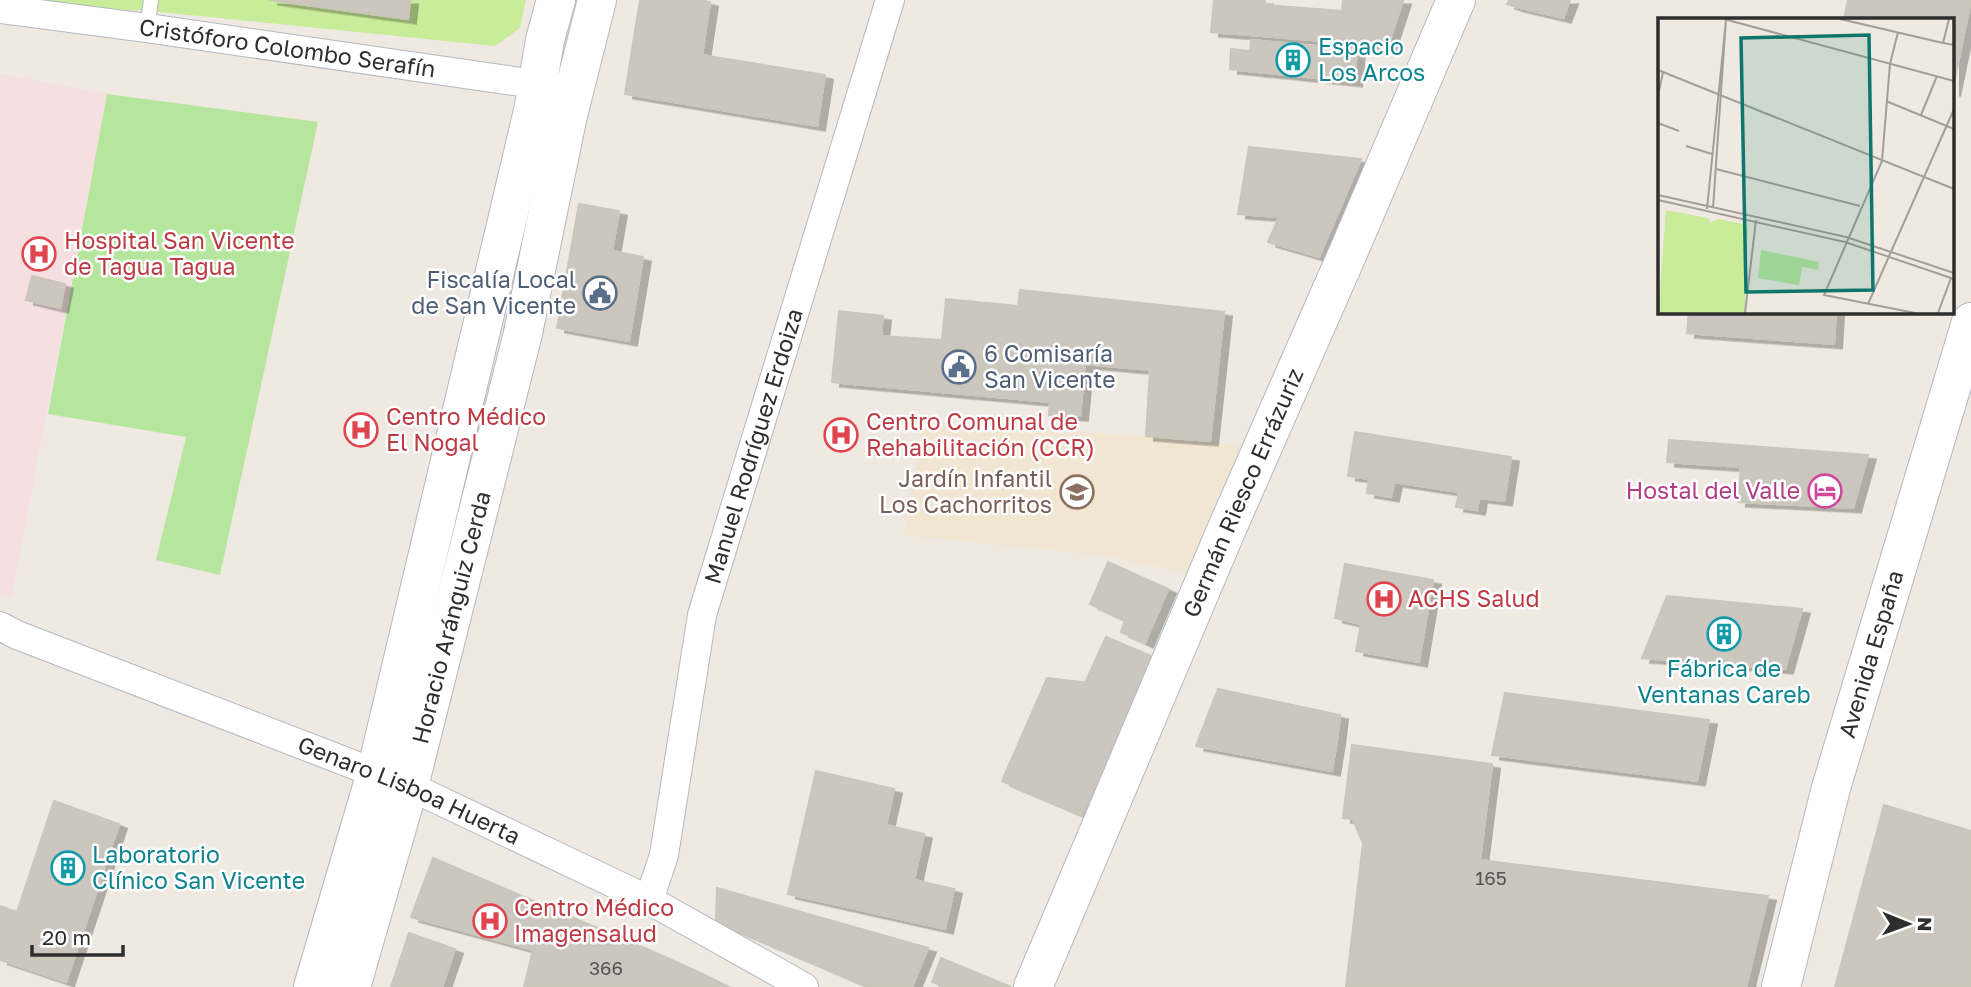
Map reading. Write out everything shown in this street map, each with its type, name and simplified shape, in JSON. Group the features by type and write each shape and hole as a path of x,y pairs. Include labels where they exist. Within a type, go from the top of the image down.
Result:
{"street":[{"name":"Horacio Aránguiz Cerda","path":"351,987 545,40 556,0"},
{"name":"Horacio Aránguiz Cerda","path":"313,987 392,780 523,333 565,129 597,0"},
{"name":"Manuel Rodríguez Erdoiza","path":"649,900 664,855 702,615 890,0"},
{"name":"Germán Riesco Errázuriz","path":"1033,987 1208,577 1224,533 1456,0"},
{"name":"Cristóforo Colombo Serafín","path":"0,9 575,90"},
{"name":"Avenida España","path":"1780,987 1831,788 1971,323"},
{"name":"Genaro Lisboa Huerta","path":"0,625 17,635 392,780 649,900 804,987"}],"lane":[{"path":"147,28 151,0"}],"shaded area":[{"name":"Hospital San Vicente de Tagua Tagua","path":"0,74 107,94 11,599 0,596"},
{"name":"Jardín Infantil Los Cachorritos","path":"923,423 1210,441 1262,452 1208,577 1100,555 904,535"}],"green space":[{"path":"0,0 526,0 520,28 495,46 149,11 0,3"},
{"path":"107,94 318,122 220,575 156,560 186,437 48,414"}],"building":[{"path":"269,0 410,0 408,19"},
{"path":"640,0 710,2 702,55 825,75 817,126 625,94"},
{"path":"1214,0 1265,0 1265,5 1342,11 1343,0 1403,0 1388,46 1211,32"},
{"path":"1509,0 1570,0 1563,18 1507,4"},
{"path":"1848,0 1971,0 1954,82 1954,18 1844,18"},
{"name":"Espacio Los Arcos","path":"1251,40 1357,50 1354,82 1230,69 1231,49 1250,51"},
{"path":"1249,147 1361,159 1319,257 1268,242 1279,217 1238,214"},
{"name":"Fiscalía Local de San Vicente","path":"579,204 619,211 612,251 643,257 629,341 557,328"},
{"path":"32,276 65,284 60,308 26,300"},
{"name":"6 Comisaría San Vicente","path":"1020,290 1224,312 1210,441 1146,436 1150,370 1085,364 1080,416 1049,415 1050,402 832,382 839,311 883,316 881,336 942,340 946,299 1018,306"},
{"path":"1689,313 1836,313 1834,344 1687,333"},
{"path":"1355,432 1511,457 1504,501 1479,498 1477,510 1456,507 1459,492 1394,482 1391,497 1367,493 1369,479 1348,476"},
{"path":"1669,440 1868,455 1853,508 1738,502 1741,467 1667,462"},
{"path":"1108,562 1168,589 1145,643 1121,632 1125,620 1090,604"},
{"name":"ACHS Salud","path":"1345,564 1433,580 1419,662 1356,651 1361,624 1335,618"},
{"name":"Fábrica de Ventanas Careb","path":"1667,596 1802,609 1785,669 1642,658"},
{"path":"1106,637 1156,658 1144,689 1085,683"},
{"path":"1047,678 1144,689 1082,815 1002,781"},
{"path":"1218,689 1340,715 1337,740 1209,712"},
{"path":"1505,693 1709,720 1697,781 1492,755"},
{"path":"1209,712 1337,740 1332,771 1196,746"},
{"path":"1352,745 1492,764 1480,860 1768,896 1746,987 1346,987 1363,843 1353,819 1343,818"},
{"path":"816,771 894,789 886,825 924,834 914,880 954,889 945,929 788,894"},
{"name":"Laboratorio Clínico San Vicente","path":"54,801 119,824 66,982 1,960"},
{"path":"1884,805 1971,831 1971,987 1835,987"},
{"path":"433,858 588,924 565,987 524,987 533,950 411,917"},
{"path":"717,888 928,948 912,987 870,987 716,921"},
{"path":"0,906 17,912 1,960 0,960"},
{"path":"588,924 647,949 632,987 565,987"},
{"path":"409,933 455,949 442,987 391,987"},
{"path":"647,949 692,969 687,987 632,987"},
{"path":"941,958 1011,987 939,987 940,985 932,982"},
{"path":"692,969 729,987 687,987"}],"place":[{"name":"Espacio Los Arcos","path":"1293,60"},
{"name":"Hospital San Vicente de Tagua Tagua","path":"39,254"},
{"name":"Fiscalía Local de San Vicente","path":"600,293"},
{"name":"6 Comisaría San Vicente","path":"959,367"},
{"name":"Centro Médico El Nogal","path":"361,430"},
{"name":"Centro Comunal de Rehabilitación (CCR)","path":"841,435"},
{"name":"Hostal del Valle","path":"1825,491"},
{"name":"Jardín Infantil Los Cachorritos","path":"1077,492"},
{"name":"ACHS Salud","path":"1384,599"},
{"name":"Fábrica de Ventanas Careb","path":"1724,634"},
{"name":"Laboratorio Clínico San Vicente","path":"68,868"},
{"name":"Centro Médico Imagensalud","path":"490,921"}]}
